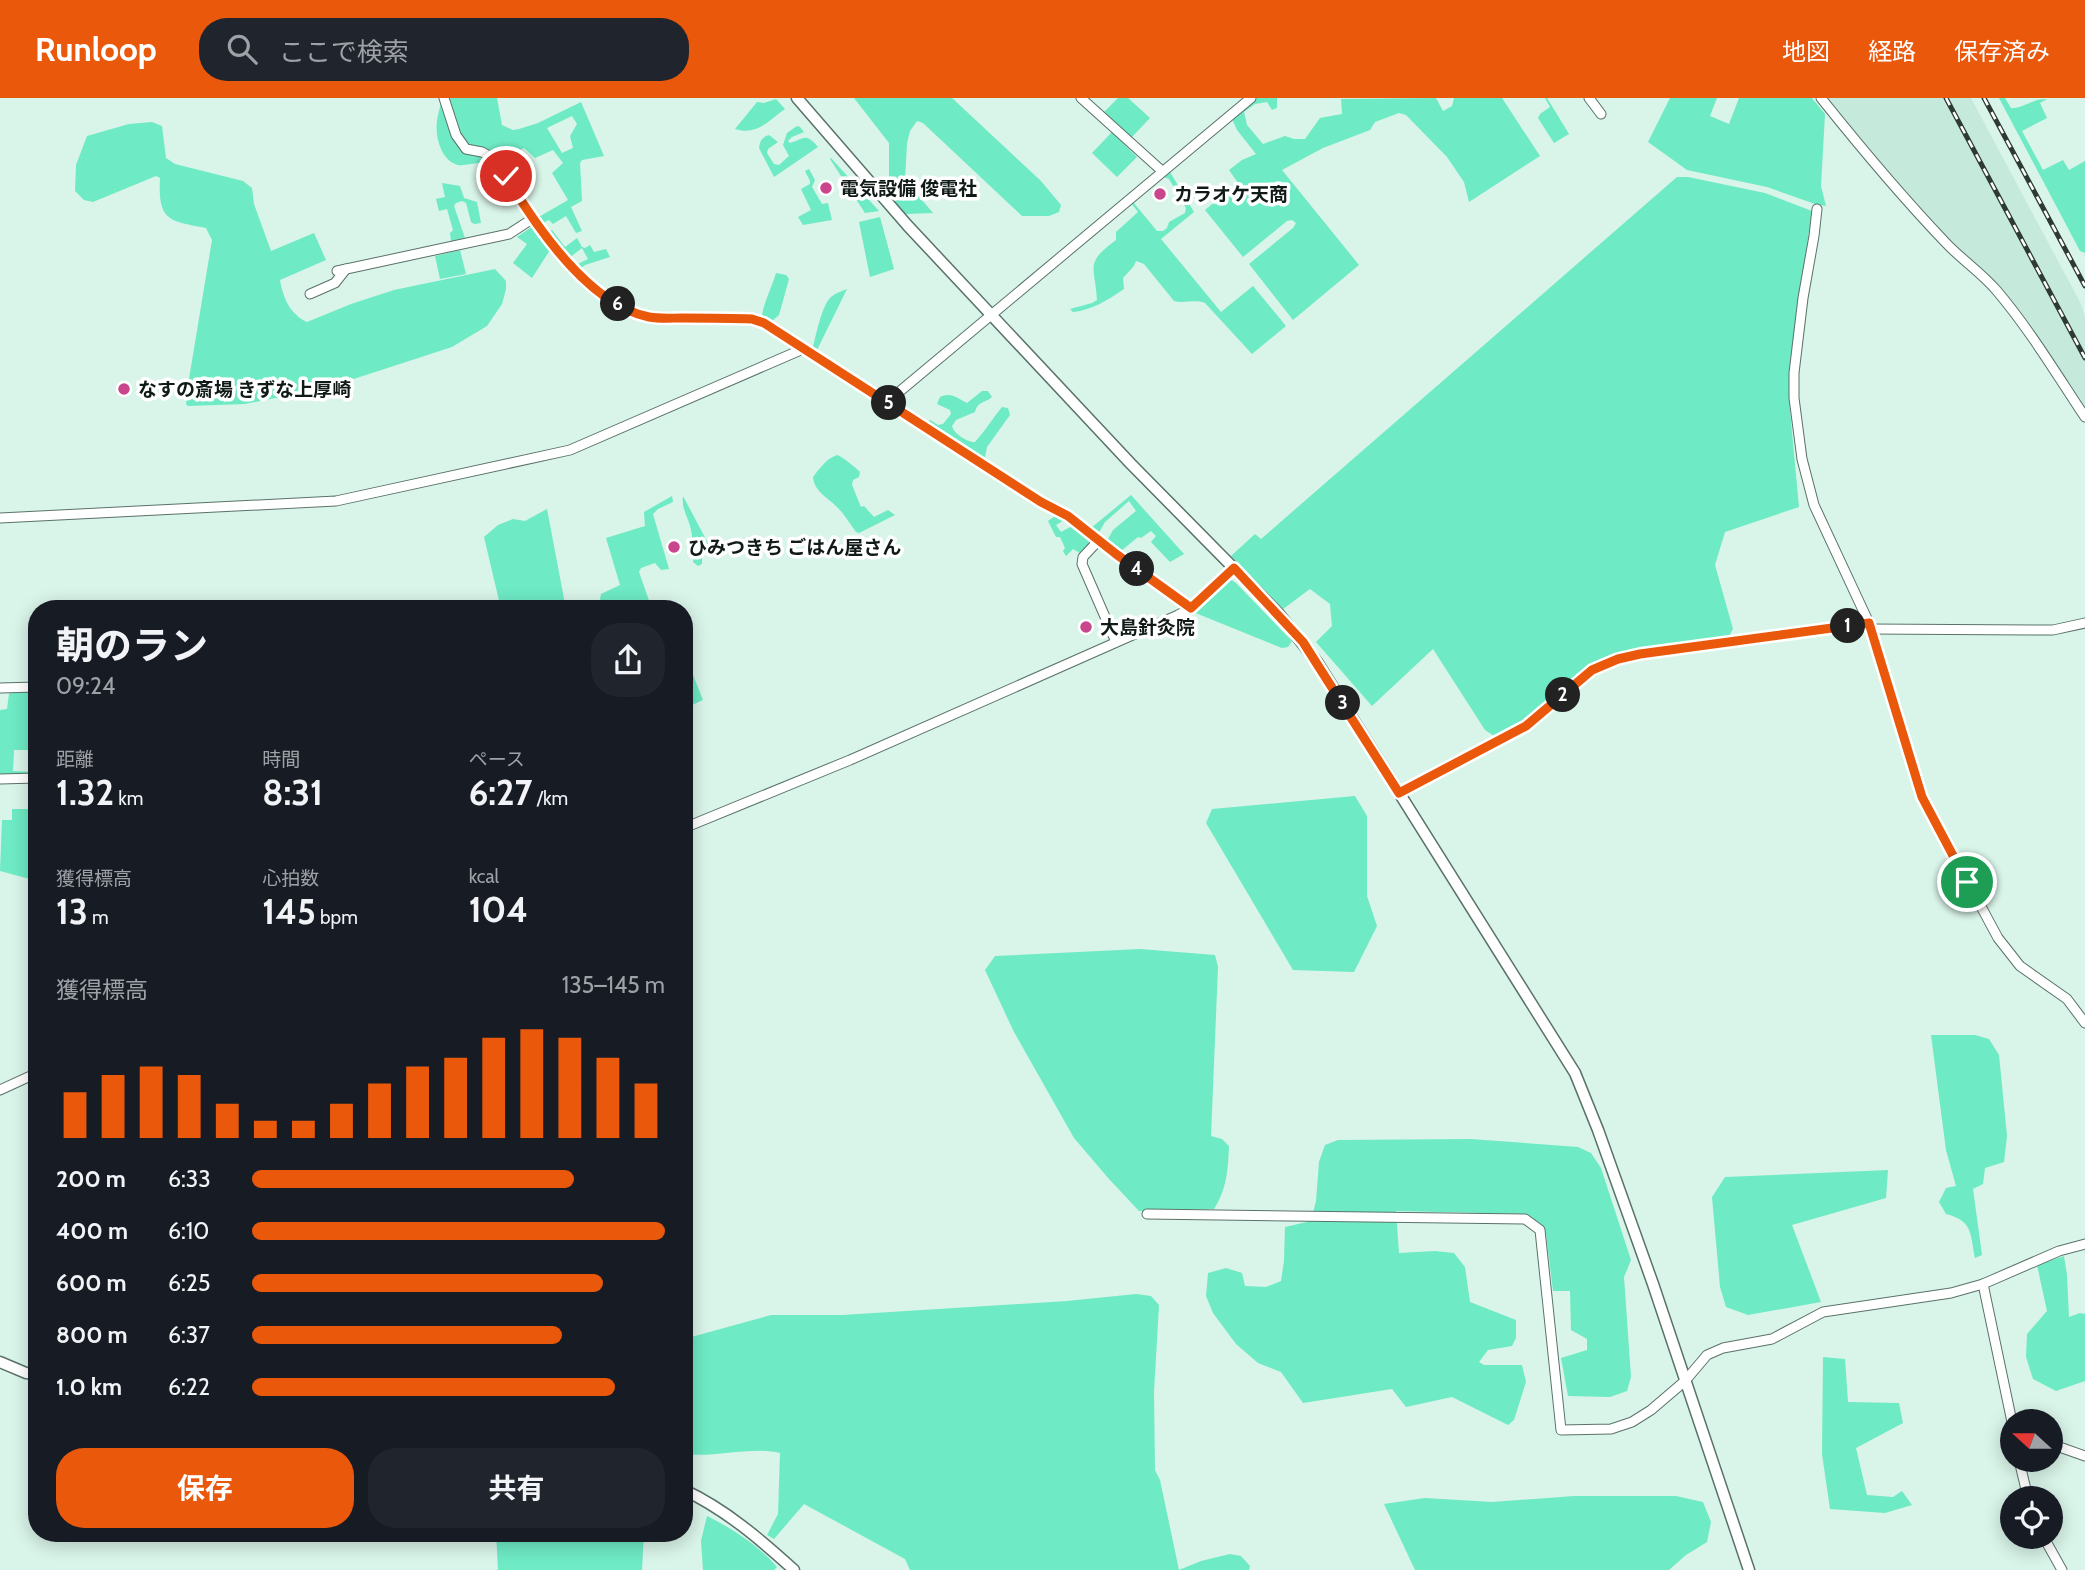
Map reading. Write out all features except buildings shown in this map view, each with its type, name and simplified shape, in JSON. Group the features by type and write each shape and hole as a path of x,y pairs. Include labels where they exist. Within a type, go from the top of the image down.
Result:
{"street":[{"path":"444,98 456,135 466,149 482,152 493,158 532,219 582,278 614,301 631,312 651,317 752,319 764,323 1041,502 1068,516 1191,608"},
{"path":"797,98 891,207 1131,464 1303,642 1352,716 1575,1073 1644,1258 1749,1570"},
{"path":"1081,98 1162,171"},
{"path":"887,402 1251,98"},
{"path":"1589,98 1601,114"},
{"path":"1821,98 1914,208 1996,290 2085,417"},
{"path":"1816,209 1794,373 1794,398 1802,459 1814,505 1870,626 1912,768 1936,826 2002,943 2020,965 2067,999 2085,1023"},
{"path":"310,294 335,283 341,270 509,234 532,219"},
{"path":"0,518 336,501 413,485 570,450 803,349"},
{"path":"1099,540 1083,557 1082,564 1116,642"},
{"path":"693,824 850,760 1191,608 1234,568"},
{"path":"1399,793 1526,726 1592,670 1618,659 1640,654 1870,626 2053,631 2085,623"},
{"path":"0,688 28,687"},
{"path":"0,779 28,778"},
{"path":"0,1090 28,1077"},
{"path":"1147,1214 1525,1219 1540,1230 1561,1430 1611,1429 1632,1422 1651,1410 1685,1381 1707,1355 1723,1348 1772,1339 1823,1312 1951,1293 1983,1284 2059,1251 2085,1244"},
{"path":"1983,1284 2009,1409"},
{"path":"0,1362 28,1373"},
{"path":"2063,1448 2085,1456"},
{"path":"693,1496 765,1542 794,1570"},
{"path":"2050,1549 2062,1570"}],"shaded area":[{"path":"1821,98 1971,98 2081,304 2085,317 2085,417 1996,290 1948,244"}],"green space":[{"path":"441,98 497,98 502,125 513,130 538,123 581,102 604,156 582,160 580,163 582,201 571,207 582,231 576,233 566,216 553,224 549,220 541,224 537,218 568,200 552,173 563,163 553,150 535,158 524,148 504,158 515,180 507,183 490,176 481,163 458,165 447,158 437,133","holes":["572,116 577,124 570,136 573,148 562,153 547,128"]},
{"path":"854,98 952,98 1041,181 1061,205 1059,212 1049,216 1022,216 923,123 917,121 910,131 907,143 905,180 933,213 905,214 882,189 889,178 889,143"},
{"path":"1118,98 1128,98 1150,118 1131,138 1104,112"},
{"path":"1256,98 1277,98 1277,108 1272,110 1267,102 1255,104 1244,112 1247,125 1263,144 1285,136 1305,139 1320,118 1342,114 1341,99 1436,98 1443,111 1452,106 1454,98 1502,98 1540,156 1469,202 1464,182 1447,157 1406,115 1399,113 1375,122 1370,130 1323,148 1282,170 1359,265 1293,320 1249,264 1296,223 1287,221 1243,257 1205,210 1238,183 1229,170 1256,154 1232,119"},
{"path":"1545,98 1569,134 1554,143 1538,118 1550,107"},
{"path":"1670,98 1717,98 1710,116 1729,124 1739,98 1812,98 1825,114 1821,186 1826,206 1767,187 1687,170 1648,142"},
{"path":"1999,98 2005,98 2011,108 2047,99 2040,103 2047,118 2022,131 2043,170 2063,160 2069,170 2085,161 2085,253 2080,251"},
{"path":"776,99 785,109 768,122 750,131 735,129 757,102"},
{"path":"152,122 162,126 166,158 175,164 243,181 252,188 254,204 271,251 314,233 326,260 280,280 288,305 296,315 307,322 394,290 495,269 506,281 502,304 487,326 452,347 326,388 245,404 188,406 188,385 212,240 206,228 182,223 168,216 161,203 160,178 156,176 93,202 84,200 75,191 76,165 87,136 129,124"},
{"path":"797,126 804,132 792,137 788,141 790,143 807,138 818,147 774,177 759,148 761,141 769,135 778,142 768,149 767,153 774,164 779,165 789,156 783,145 787,133"},
{"path":"1112,132 1137,157 1117,177 1092,153"},
{"path":"831,158 879,211 865,213"},
{"path":"809,169 815,180 812,187 822,204 828,203 832,220 803,225 798,217 811,210 801,189 810,184 805,171"},
{"path":"1170,172 1194,212 1161,239 1221,312 1253,286 1286,326 1252,354 1205,303 1174,301 1144,264 1136,261 1123,278 1124,289 1093,307 1073,312 1070,309 1097,300 1095,260 1116,240 1116,232 1138,212 1131,203 1133,202 1157,231 1163,231 1169,222 1185,213 1186,208 1169,179 1161,176"},
{"path":"1677,177 1765,193 1812,211 1789,369 1789,400 1799,507 1725,532 1715,565 1733,629 1726,642 1639,655 1592,670 1527,726 1500,740 1485,730 1433,649 1372,706 1316,642 1332,626 1330,604 1310,589 1283,609 1231,556 1255,534 1261,539"},
{"path":"442,183 460,186 464,198 477,202 481,223 471,222 466,203 462,201 454,206 465,238 451,241 450,233 453,230 447,209 439,211 436,199 445,197"},
{"path":"880,217 894,269 870,277 859,222"},
{"path":"533,226 552,247 532,278 513,263 527,244 517,237"},
{"path":"552,230 565,247 577,238 582,247 590,245 594,252 606,249 610,257 581,268 576,265 588,259 582,248 569,258 548,232"},
{"path":"460,250 466,274 440,279 435,256"},
{"path":"776,273 786,275 789,279 779,315 771,322 762,318 762,314"},
{"path":"847,289 815,351 813,347 825,306 831,297"},
{"path":"982,391 988,391 992,397 980,404 975,412 956,420 952,426 961,437 975,442 1002,407 1008,408 1010,415 987,447 982,460 927,425 927,422 930,420 938,425 943,424 951,414 950,410 937,404 940,397 951,395 967,403"},
{"path":"837,455 860,472 852,485 861,507 864,506 874,517 888,510 895,515 859,533 856,532 814,482 813,477 821,467"},
{"path":"1131,495 1184,554 1170,562 1151,542 1156,536 1151,531 1141,538 1138,537 1121,551 1107,541 1113,530 1136,511 1129,501 1105,522 1098,534 1091,528"},
{"path":"672,496 673,502 653,514 669,569 661,570 655,563 641,568 639,572 649,600 600,600 601,594 620,585 606,538 645,526 644,512"},
{"path":"683,496 709,545 702,556 702,564 698,566 693,562 699,550 698,544 693,542"},
{"path":"547,509 564,600 499,600 484,537 498,525 513,519 525,521"},
{"path":"1058,514 1066,519 1056,525 1061,532 1074,525 1090,537 1088,545 1080,553 1073,549 1066,556 1063,551 1065,548 1060,537 1056,537 1048,521"},
{"path":"1222,579 1230,579 1236,583 1292,641 1288,647 1282,648 1193,612"},
{"path":"693,675 703,700 693,705"},
{"path":"28,689 28,750 14,750 13,771 28,772 28,774 0,775 0,710 7,709 12,690"},
{"path":"1355,796 1367,816 1367,896 1377,926 1354,972 1293,970 1206,823 1212,809"},
{"path":"12,809 28,809 28,879 0,871 2,820 12,820"},
{"path":"1140,949 1215,955 1218,967 1211,1136 1222,1139 1229,1146 1224,1186 1214,1209 1139,1211 1074,1138 1014,1032 985,970 995,956"},
{"path":"1931,1035 1975,1035 1989,1039 1999,1055 2007,1136 2004,1162 1985,1168 1983,1184 1973,1189 1982,1255 1975,1258 1966,1224 1946,1214 1939,1202 1946,1188 1956,1186 1946,1150"},
{"path":"1471,1139 1578,1147 1591,1153 1601,1168 1631,1260 1624,1277 1631,1377 1627,1391 1610,1397 1568,1396 1561,1358 1587,1350 1587,1339 1571,1330 1570,1291 1553,1291 1544,1227 1527,1214 1396,1211 1399,1253 1454,1253 1465,1267 1470,1302 1516,1320 1516,1338 1512,1346 1488,1350 1479,1362 1484,1365 1522,1365 1526,1382 1514,1420 1508,1425 1452,1397 1406,1407 1392,1389 1303,1403 1281,1372 1258,1363 1236,1344 1213,1313 1206,1296 1208,1273 1226,1268 1242,1273 1245,1286 1266,1287 1281,1281 1285,1227 1311,1221 1316,1201 1319,1162 1325,1145 1338,1140"},
{"path":"1888,1170 1886,1198 1792,1225 1821,1302 1748,1315 1726,1307 1720,1287 1712,1197 1725,1177"},
{"path":"2064,1256 2069,1317 2085,1314 2085,1381 2056,1391 2033,1379 2026,1357 2027,1334 2047,1311 2037,1265"},
{"path":"1136,1294 1151,1296 1159,1305 1154,1392 1155,1470 1160,1480 1179,1570 910,1570 905,1559 804,1504 774,1539 767,1535 778,1514 780,1453 756,1451 693,1455 693,1337 771,1315 842,1315"},
{"path":"1823,1357 1845,1359 1848,1402 1899,1403 1903,1423 1856,1448 1867,1495 1893,1497 1902,1491 1912,1505 1885,1513 1830,1509 1822,1454"},
{"path":"1574,1496 1676,1496 1703,1502 1711,1522 1707,1542 1669,1570 1415,1570 1384,1504 1425,1498 1492,1502"},
{"path":"707,1516 745,1538 777,1567 774,1570 703,1570 701,1541"},
{"path":"496,1542 644,1542 642,1570 498,1570"},
{"path":"1230,1554 1241,1556 1250,1566 1249,1570 1179,1570 1201,1561"}],"railway":[{"path":"1946,98 2085,358"},
{"path":"1984,98 2085,286"}],"place":[{"name":"電気設備 俊電社","path":"826,188"},
{"name":"カラオケ天商","path":"1160,194"},
{"name":"なすの斎場 きずな上厚崎","path":"124,389"},
{"name":"ひみつきち ごはん屋さん","path":"674,547"},
{"name":"大島針灸院","path":"1086,627"}],"route":[{"path":"506,176 532,219 582,278 631,312 651,317 752,319 764,323 1041,502 1068,516 1191,608 1234,568 1303,642 1399,793 1526,726 1592,670 1618,659 1869,623 1922,797 1967,882"}]}
